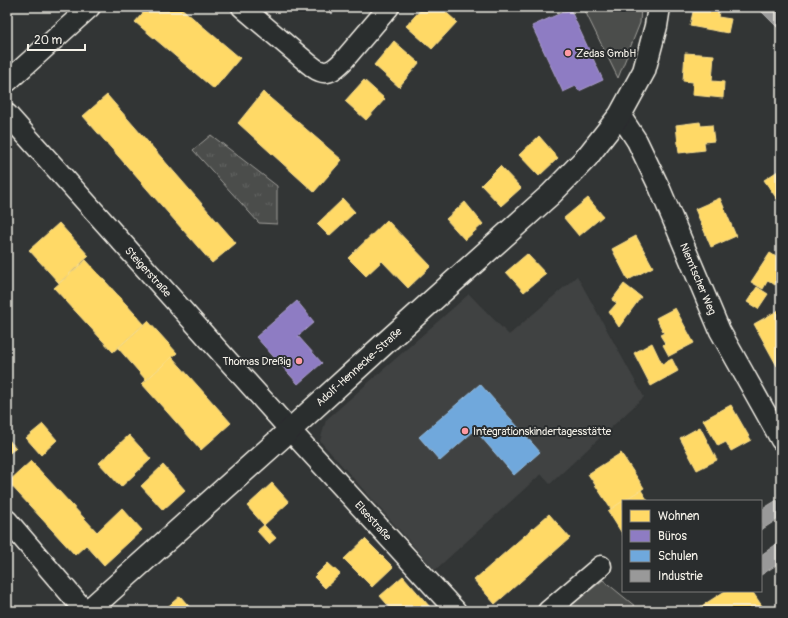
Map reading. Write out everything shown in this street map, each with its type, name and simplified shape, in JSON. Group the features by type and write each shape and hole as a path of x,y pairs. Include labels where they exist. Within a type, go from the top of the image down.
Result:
{"street":[{"path":"7,82 90,7"},
{"path":"242,7 309,64 321,72 329,72 343,61 389,7"},
{"name":"Adolf-Hennecke-Straße","path":"87,611 551,194 587,157 620,115 644,71 656,26 659,7"},
{"name":"Steigerstraße","path":"7,114 290,430"},
{"name":"Niemtscher Weg","path":"620,115 637,141 656,182 720,331 781,440"},
{"name":"Elsestraße","path":"290,430 456,611"},
{"path":"7,520 87,611"},
{"path":"548,611 601,566"}],"shaded area":[{"name":"Integrationskindertagesstätte","path":"577,276 644,397 550,484 541,474 435,570 320,441 326,420 469,294 509,335"}],"green space":[{"path":"587,7 641,7 640,23 618,78 585,11"},
{"path":"211,135 277,186 277,224 259,223 193,150"},
{"path":"603,580 641,611 564,611"}],"building: Wohnen":[{"path":"148,7 180,7 240,58 214,89 135,22"},
{"path":"423,7 440,7 457,22 432,49 406,26"},
{"path":"694,7 720,7 718,17 731,19 728,33 690,26"},
{"path":"394,41 419,63 399,87 374,65"},
{"path":"685,53 714,55 712,81 724,82 723,98 692,95 693,82 683,81"},
{"path":"364,80 385,99 366,120 345,101"},
{"path":"263,92 342,160 314,192 238,123"},
{"path":"107,95 236,243 212,263 83,116"},
{"path":"700,122 701,126 712,125 714,141 704,142 705,150 679,153 676,125"},
{"path":"539,136 558,158 539,176 519,155"},
{"path":"500,166 521,188 501,206 481,185"},
{"path":"781,169 781,197 777,199 764,180"},
{"path":"588,198 603,216 579,236 564,218"},
{"path":"720,198 736,236 711,247 695,209"},
{"path":"343,199 355,212 329,236 317,224"},
{"path":"465,202 483,224 465,240 446,219"},
{"path":"387,220 431,266 408,288 382,261 366,276 348,258"},
{"path":"59,223 89,256 59,283 29,250"},
{"path":"636,236 653,267 628,280 612,249"},
{"path":"770,253 781,260 781,276 775,285 768,280 763,289 751,282"},
{"path":"527,254 546,274 524,292 506,272"},
{"path":"86,260 144,324 113,352 54,288"},
{"path":"624,284 641,297 619,327 609,312 617,303 612,300"},
{"path":"757,287 768,294 758,309 747,302"},
{"path":"675,308 694,343 669,356 663,345 665,343 660,335 664,333 656,318"},
{"path":"779,310 781,313 781,363 777,366 754,324"},
{"path":"148,321 177,353 146,380 118,348"},
{"path":"652,343 662,364 672,359 678,371 651,386 634,353"},
{"path":"172,357 231,423 201,450 142,384"},
{"path":"731,405 751,440 731,451 726,442 718,446 703,420"},
{"path":"43,424 57,440 41,455 26,438"},
{"path":"700,427 717,460 697,470 680,438"},
{"path":"129,435 151,459 121,487 99,463"},
{"path":"7,438 16,448 7,455"},
{"path":"621,453 644,488 625,500 622,500 622,502 611,509 588,474"},
{"path":"31,461 97,532 122,508 142,530 104,565 86,545 75,555 8,482"},
{"path":"163,465 185,490 163,510 141,486"},
{"path":"272,483 289,502 264,525 247,506"},
{"path":"641,490 647,500 625,500"},
{"path":"622,502 622,533 608,511"},
{"path":"549,514 570,538 495,604 474,580"},
{"path":"264,525 276,538 269,544 257,531"},
{"path":"365,539 393,567 372,587 344,559"},
{"path":"328,563 340,574 325,588 314,577"},
{"path":"403,576 430,607 426,611 393,611 380,596"},
{"path":"723,592 753,592 762,606 754,611 694,611"},
{"path":"180,596 193,611 163,611"}],"building: Büros":[{"name":"Zedas GmbH","path":"570,9 603,80 579,91 576,86 563,92 532,26"},
{"path":"297,301 314,322 298,336 322,363 298,384 256,337"}],"building: Schulen":[{"path":"480,384 540,452 514,475 475,430 440,461 419,437"}],"building: Industrie":[{"path":"324,7 338,7 332,14"},
{"path":"757,7 781,7 781,31"},
{"path":"777,500 781,507 781,517 762,529 762,509"},
{"path":"781,541 781,562 762,574 762,554"}],"place":[{"name":"Zedas GmbH","path":"568,53"},
{"name":"Thomas Dreßig","path":"299,361"},
{"name":"Integrationskindertagesstätte","path":"465,431"}]}
